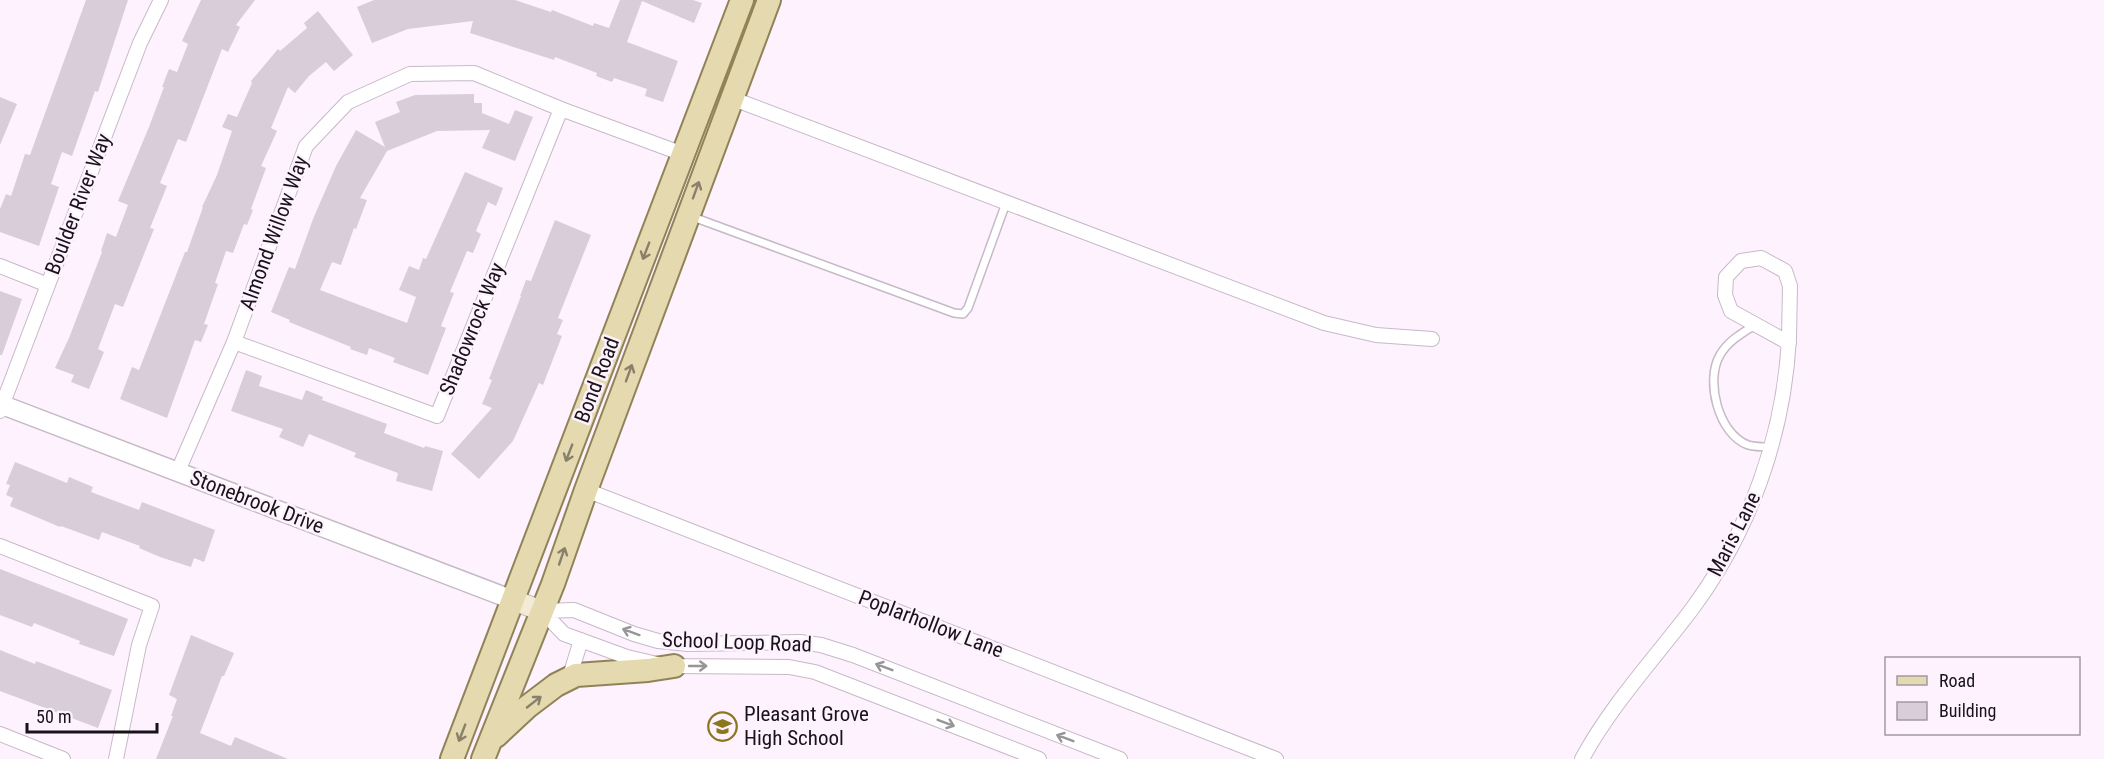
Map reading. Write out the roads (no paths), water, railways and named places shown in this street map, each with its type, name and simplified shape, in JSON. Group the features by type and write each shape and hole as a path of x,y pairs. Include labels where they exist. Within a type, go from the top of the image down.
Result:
{"main road":[{"name":"Bond Road","path":"452,759 742,0"},
{"path":"714,144 711,122 755,0"},
{"name":"Bond Road","path":"487,750 542,611 768,0"},
{"path":"513,600 542,611"},
{"path":"487,750 527,707 569,678 576,675 674,666"}],"street":[{"name":"Boulder River Way","path":"1,406 140,44 161,0"},
{"name":"Almond Willow Way","path":"178,471 234,342 306,146 348,102 410,74 474,73 561,109 683,154"},
{"path":"731,98 1324,323 1376,335 1432,339"},
{"name":"Shadowrock Way","path":"234,342 437,416 561,109"},
{"name":"Maris Lane","path":"1582,759 1607,717 1694,607 1723,562 1756,492 1771,447 1784,390 1789,343 1790,286 1785,271 1761,258 1741,261 1726,277 1725,295 1731,311 1756,324"},
{"path":"0,267 48,285"},
{"path":"1756,324 1789,343"},
{"name":"Stonebrook Drive","path":"1,406 178,471 513,600"},
{"name":"Poplarhollow Lane","path":"586,490 1276,759"},
{"path":"0,546 152,606 136,655 116,759"},
{"name":"School Loop Road","path":"542,611 574,610 658,641 688,644 800,642 821,645 853,655 1120,759"},
{"name":"School Loop Road","path":"542,611 564,634 627,657 674,666 789,667 815,672 1039,759"},
{"path":"569,678 581,640"},
{"path":"0,734 63,759"}],"lane":[{"path":"687,215 954,313 963,314 968,308 1006,203"},
{"path":"1756,324 1728,343 1720,354 1715,364 1715,399 1726,426 1746,444 1771,447"}],"place":[{"name":"Pleasant Grove High School","path":"723,726"}]}
